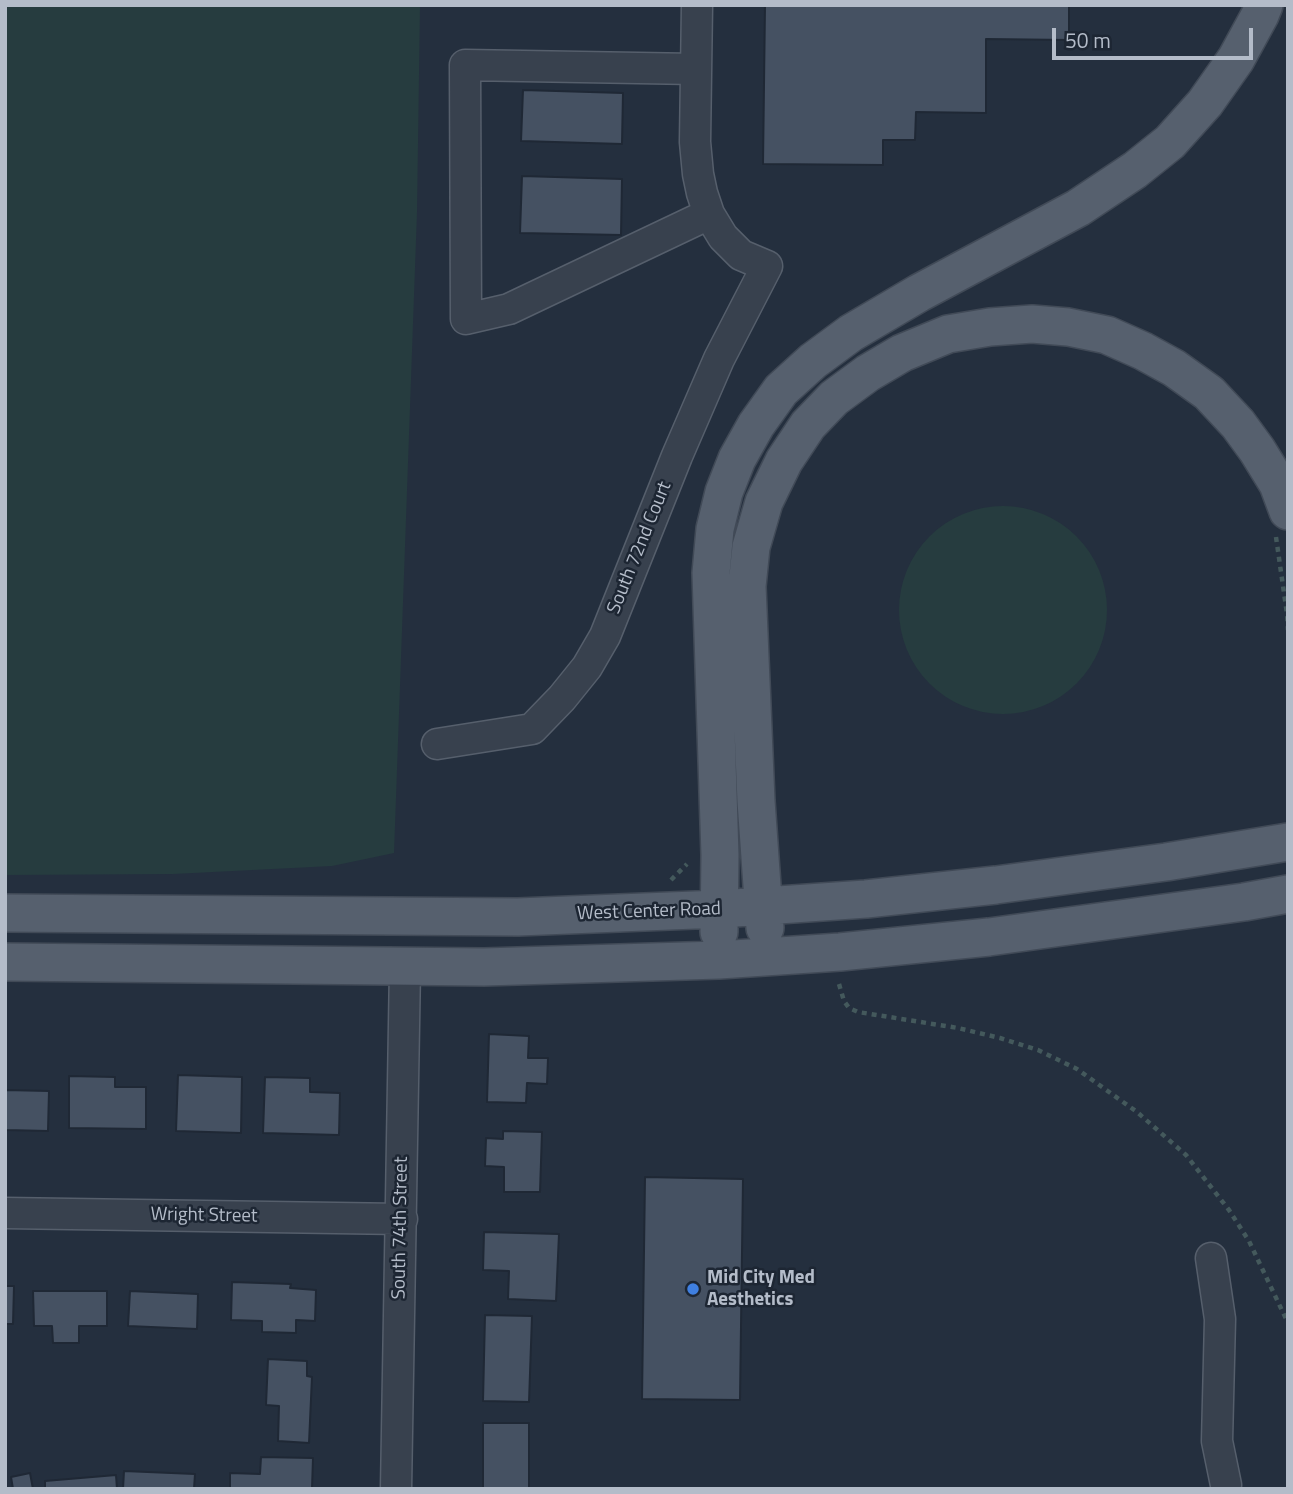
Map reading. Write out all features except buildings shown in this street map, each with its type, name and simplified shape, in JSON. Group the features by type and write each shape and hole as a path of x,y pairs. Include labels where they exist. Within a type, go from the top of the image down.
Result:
{"main road":[{"path":"719,960 720,855 711,573 715,529 724,492 737,459 756,425 781,390 813,361 851,333 919,293 1078,208 1135,170 1170,142 1205,103 1236,59 1264,5"},
{"path":"768,957 756,801 747,586 751,547 764,502 784,461 808,425 835,398 868,373 902,353 948,334 1032,324 1068,327 1107,335 1174,368 1209,393 1238,424 1278,484 1281,521"},
{"name":"West Center Road","path":"5,913 518,917 720,909 996,885 1288,842"},
{"path":"5,962 405,967 719,960 916,946 1288,894"}],"street":[{"path":"696,69 465,65 466,319 509,309 709,214 698,174 695,142 697,5"},
{"name":"South 72nd Court","path":"437,744 532,729 587,667 605,636 719,359 767,266 741,255 723,237 709,214"},
{"name":"South 74th Street","path":"396,1489 405,967"},
{"name":"Wright Street","path":"5,1213 402,1219"},
{"path":"1211,1258 1220,1319 1217,1441 1226,1485"}],"path":[{"path":"1281,521 1288,630"},
{"path":"839,976 840,991 849,1008 858,1012 958,1028 1038,1050 1077,1069 1137,1111 1186,1155 1229,1210 1249,1241 1288,1323"}],"green space":[{"path":"5,5 420,5 417,212 394,853 332,866 173,874 5,875"},
{"path":"1003,506 1043,514 1076,537 1099,570 1107,610 1099,650 1076,683 1043,706 1003,714 963,706 930,683 907,650 899,610 907,570 930,537 963,514"}],"place":[{"name":"Mid City Med Aesthetics","path":"693,1289"}]}
